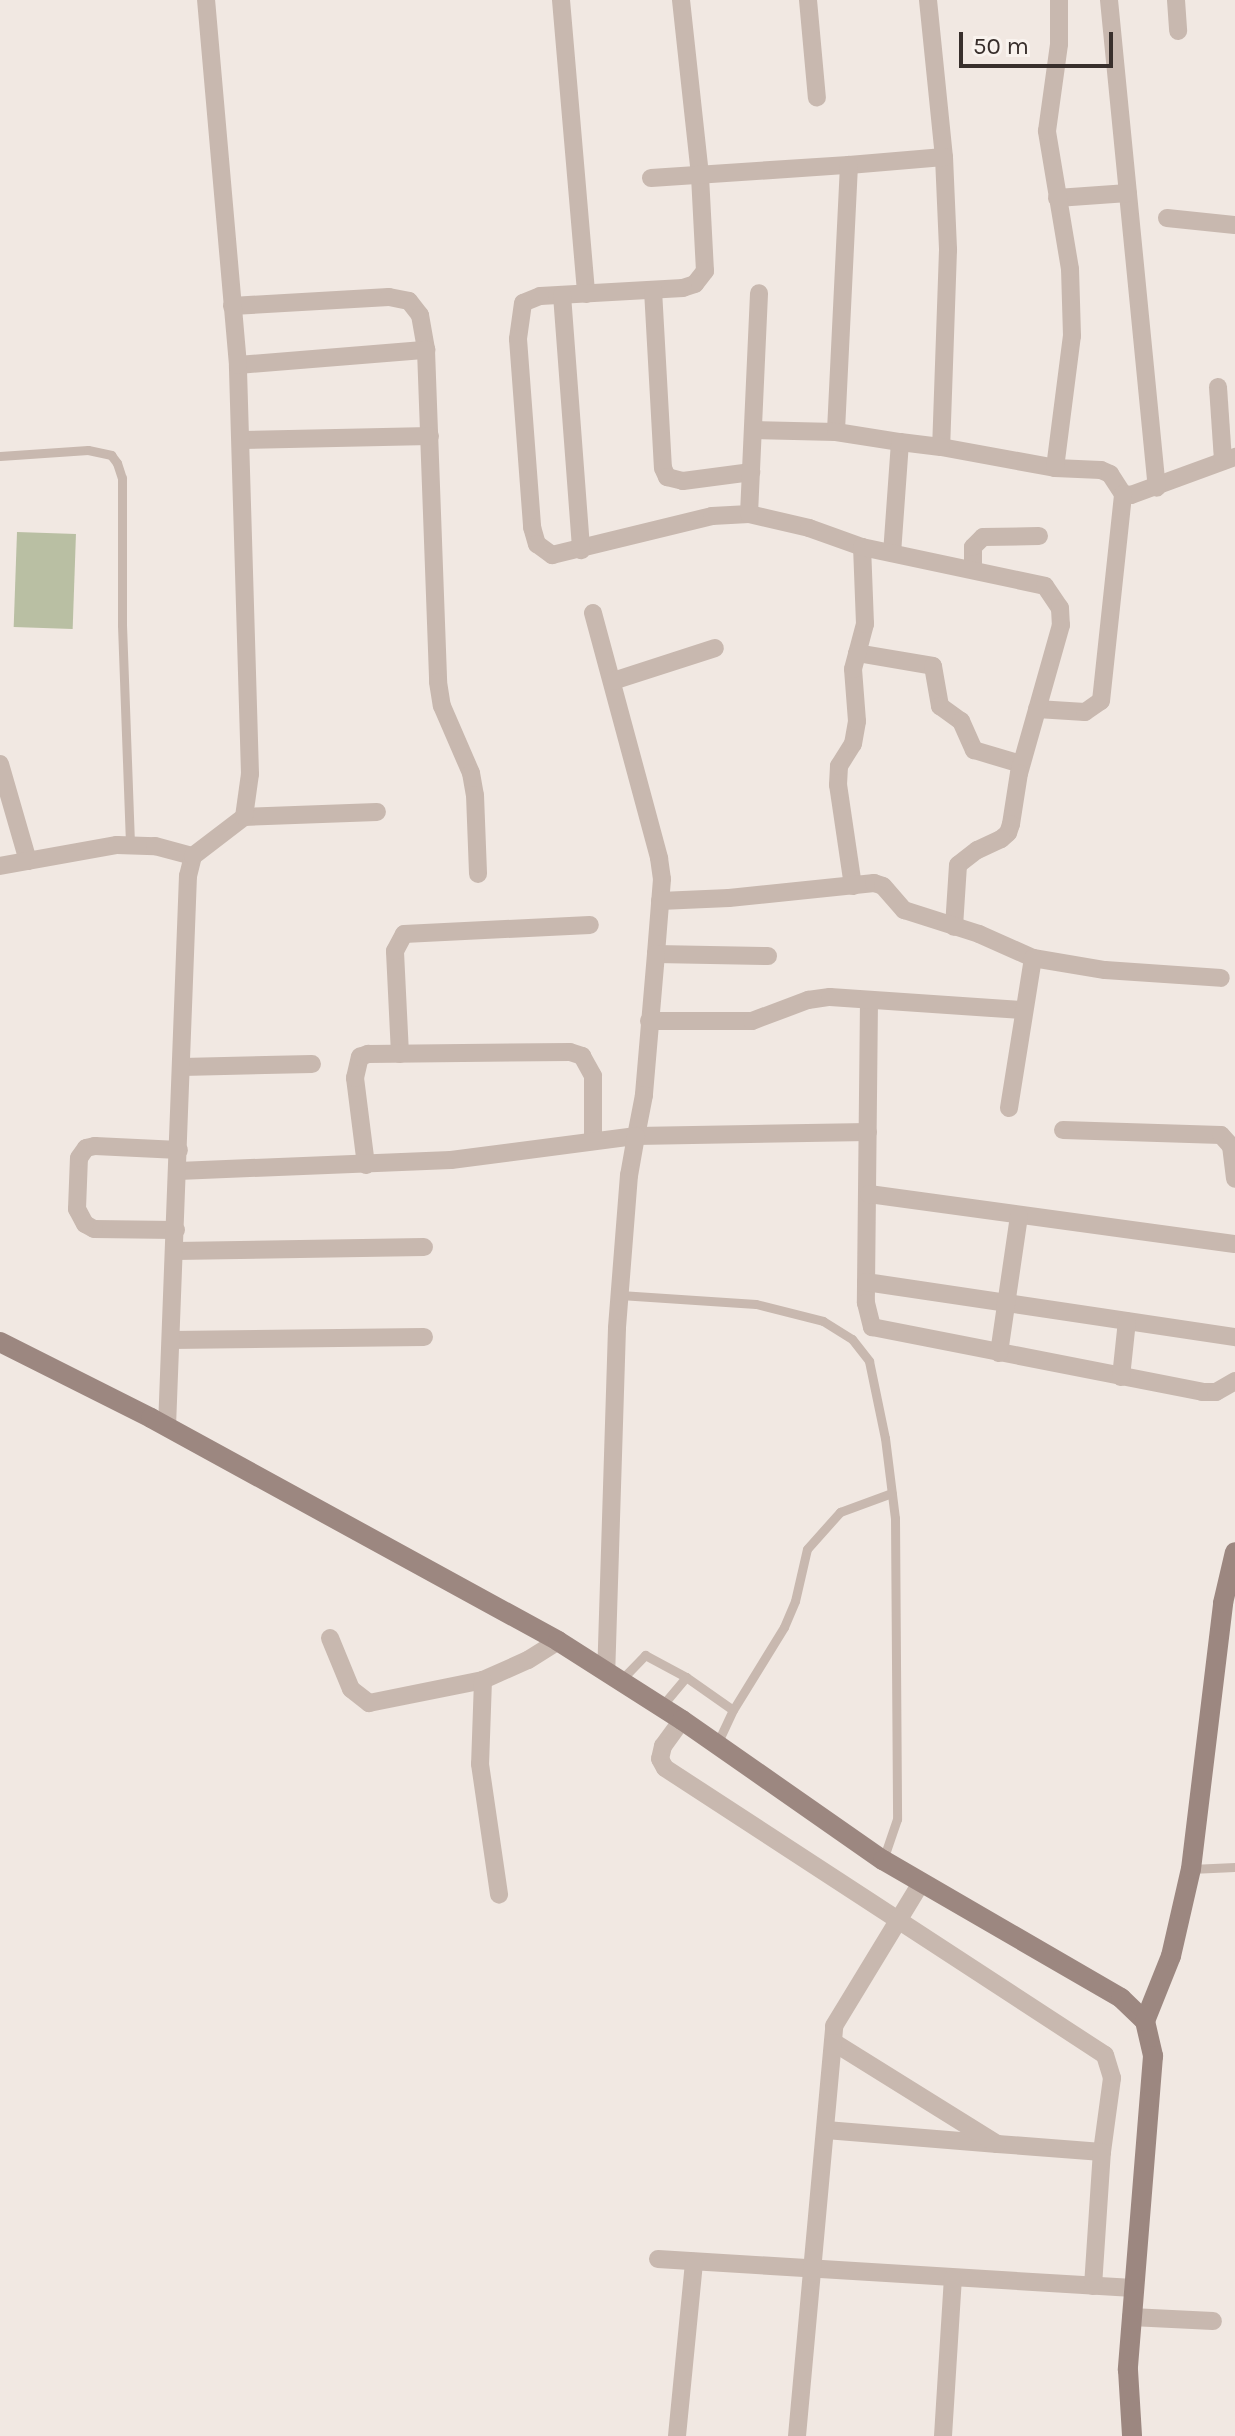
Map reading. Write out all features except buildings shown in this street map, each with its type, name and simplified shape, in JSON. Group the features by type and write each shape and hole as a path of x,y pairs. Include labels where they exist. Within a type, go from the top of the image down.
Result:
{"main road":[{"path":"0,1342 167,1427 558,1641 682,1720 883,1860 1121,1998 1145,2021 1153,2056 1128,2370 1132,2436"},
{"path":"1145,2021 1171,1956 1191,1869 1223,1603 1235,1552"}],"street":[{"path":"206,0 238,365 250,774 244,817"},
{"path":"561,0 586,294"},
{"path":"681,0 700,176 705,271 695,284 653,290 562,295 530,299 523,303 518,339 527,485 537,544 552,555 712,516 749,514 809,528 862,547 1032,581 1055,596 1061,625 1021,764 1008,833 958,865 954,927"},
{"path":"808,0 817,98"},
{"path":"928,0 944,157 948,250 941,447"},
{"path":"1055,468 1072,336 1070,269 1047,131 1059,44 1059,0"},
{"path":"1109,0 1157,488"},
{"path":"1176,0 1178,31"},
{"path":"651,178 944,157"},
{"path":"836,432 849,165"},
{"path":"1057,198 1128,193"},
{"path":"1167,218 1235,225"},
{"path":"653,290 663,468 667,477 683,481 751,472"},
{"path":"749,514 759,293"},
{"path":"562,295 581,550"},
{"path":"232,306 389,297 409,301 420,315 426,350 438,682 442,706 464,751 475,795 478,874"},
{"path":"238,365 426,350"},
{"path":"1123,494 1140,495 1229,459 1218,387"},
{"path":"753,430 836,432 1055,468 1101,470 1110,474 1123,494 1101,701 1085,712 1037,709"},
{"path":"241,440 430,436"},
{"path":"892,553 900,442"},
{"path":"973,569 973,547 983,537 1039,536"},
{"path":"853,886 838,785 839,766 853,744 857,721 853,669 865,624 862,547"},
{"path":"593,613 659,858 660,901 644,1095 629,1175 620,1295 614,1675"},
{"path":"613,681 715,648"},
{"path":"857,653 933,666 940,706 961,721 974,750 1021,764"},
{"path":"0,764 28,861"},
{"path":"167,1427 188,876 193,856 244,817 377,812"},
{"path":"0,866 130,844 155,846 193,856"},
{"path":"660,901 874,883 883,886 904,910 1033,958 1105,970 1221,978"},
{"path":"400,1054 395,951 404,934 590,925"},
{"path":"656,954 768,956"},
{"path":"1009,1108 1033,958"},
{"path":"649,1021 752,1021 816,998 1023,1010"},
{"path":"869,1000 866,1303 872,1327 1202,1392 1227,1388 1235,1381"},
{"path":"366,1165 356,1066 360,1057 368,1054 570,1052 582,1056 593,1076 593,1140"},
{"path":"182,1067 312,1064"},
{"path":"1063,1130 1221,1135 1227,1138 1234,1156 1235,1179"},
{"path":"178,1171 451,1160 636,1136 868,1132"},
{"path":"176,1230 94,1229 85,1224 77,1209 79,1158 86,1148 179,1150"},
{"path":"869,1194 1235,1244"},
{"path":"999,1353 1019,1216"},
{"path":"175,1251 424,1247"},
{"path":"866,1282 1235,1337"},
{"path":"1121,1377 1127,1321"},
{"path":"171,1340 424,1337"},
{"path":"330,1638 351,1689 369,1703 483,1680 528,1660 558,1641"},
{"path":"483,1680 480,1764 499,1895"},
{"path":"682,1720 663,1746 660,1759 665,1768 1105,2055 1112,2078 1102,2152 1093,2286"},
{"path":"797,2436 834,2026 921,1883"},
{"path":"833,2042 997,2144"},
{"path":"826,2130 1102,2152"},
{"path":"658,2259 1133,2288"},
{"path":"677,2436 694,2262"},
{"path":"943,2436 953,2278"},
{"path":"1131,2317 1213,2321"}],"lane":[{"path":"0,456 88,450 111,455 117,463 122,478 122,625 130,844"},
{"path":"620,1295 756,1304 823,1321 852,1339 869,1361 895,1518 897,1819 883,1860"},
{"path":"717,1744 733,1710 784,1627 795,1601 807,1549 840,1512 892,1493"},
{"path":"614,1675 645,1655 686,1677 733,1710"},
{"path":"661,1707 686,1677"},
{"path":"1191,1869 1235,1867"}],"green space":[{"path":"17,532 76,534 73,629 14,627"}]}
